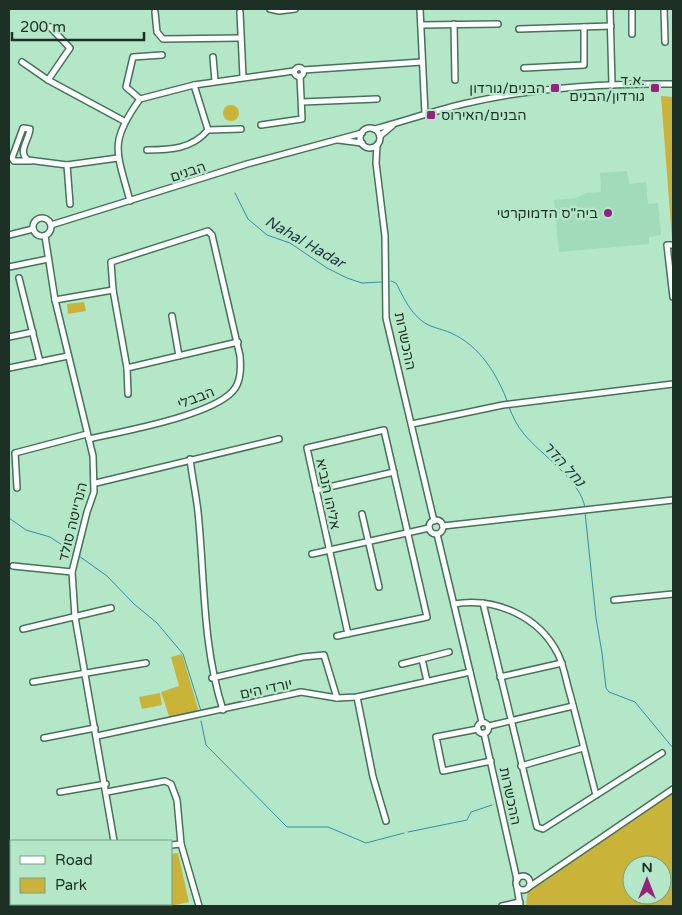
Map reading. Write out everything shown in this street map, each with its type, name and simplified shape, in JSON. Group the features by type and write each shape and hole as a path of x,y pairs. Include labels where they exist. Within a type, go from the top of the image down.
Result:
{"street":[{"path":"270,9 279,11 294,9"},
{"path":"420,9 425,114"},
{"path":"610,9 612,85"},
{"path":"632,9 632,34"},
{"path":"664,9 665,42"},
{"path":"154,12 157,32 163,39 240,38"},
{"path":"240,12 242,77"},
{"path":"454,24 455,80"},
{"path":"422,25 498,24"},
{"path":"519,28 610,26"},
{"path":"48,80 70,48 50,27"},
{"path":"524,68 584,65 584,27"},
{"path":"140,98 126,87 133,57 162,55"},
{"path":"213,57 215,81"},
{"path":"22,62 48,80 124,121"},
{"path":"130,202 118,158 118,142 124,121 140,98 215,81 294,71 299,67 303,70 422,62"},
{"path":"261,125 302,119 300,76 303,70"},
{"path":"294,71 296,76 300,76"},
{"path":"397,122 380,136 376,145 368,148 362,143 362,133 368,128 375,129 397,122 462,104 527,92 612,85 673,84"},
{"path":"194,85 208,130"},
{"path":"302,102 377,99"},
{"path":"31,161 23,157 22,152 30,129 23,128 20,131 12,158 14,162 31,161 67,165 118,158"},
{"path":"147,150 172,150 194,143 208,130 240,129"},
{"path":"375,129 380,136"},
{"name":"הבנים","path":"51,225 248,164 362,133"},
{"name":"הבנים","path":"332,140 362,143"},
{"name":"ההכשרות","path":"376,145 376,163 385,236 386,318 434,521"},
{"name":"ההכשרות","path":"368,148 376,163"},
{"path":"67,165 70,204"},
{"path":"38,218 48,220 51,225 51,231 45,236 38,236 32,229 38,218"},
{"path":"9,235 32,229"},
{"name":"הבבלי","path":"17,488 15,453 198,412 219,403 233,391 239,380 241,372 238,342 212,235 208,231 112,262 113,290"},
{"path":"45,236 55,300 113,290 127,368 128,394"},
{"path":"673,245 667,246 673,294"},
{"path":"9,267 48,259"},
{"path":"19,278 40,362"},
{"name":"הנרייטה סולד","path":"55,300 88,437 96,482 72,572 74,617 106,784 114,840"},
{"path":"172,316 179,356"},
{"path":"9,337 33,332"},
{"path":"127,368 238,342"},
{"path":"9,368 68,356"},
{"path":"412,424 503,405 673,384"},
{"name":"אליהו הנביא","path":"384,430 394,472 427,617 348,634 307,448 384,430"},
{"path":"96,482 279,439"},
{"path":"190,459 198,512 203,602 212,678 223,710"},
{"path":"316,490 394,472"},
{"path":"443,526 673,500"},
{"path":"362,514 379,587"},
{"path":"312,554 407,531 429,528 434,521 440,522 443,526"},
{"path":"437,534 442,530 443,526"},
{"path":"429,528 431,532 437,534"},
{"path":"437,534 482,722 478,729"},
{"path":"13,566 72,572"},
{"path":"614,600 673,594"},
{"path":"454,604 483,604 505,608 528,620 545,635 562,663 596,795"},
{"path":"483,604 537,827 543,829 662,753"},
{"path":"23,628 111,608"},
{"path":"337,636 348,634"},
{"path":"402,664 448,652"},
{"path":"212,678 303,657 324,655 337,698"},
{"path":"422,659 427,681"},
{"path":"33,682 146,663"},
{"path":"500,677 562,663"},
{"name":"יורדי הים","path":"97,736 300,692 337,698 357,697 470,672"},
{"path":"357,697 373,777 386,821"},
{"path":"482,722 489,726 573,706"},
{"path":"489,726 488,730 484,733 478,729 436,737 443,771 491,761"},
{"path":"44,738 95,728"},
{"name":"ההכשרות","path":"484,733 514,864 520,904"},
{"path":"521,766 583,748"},
{"path":"107,792 164,781 171,784 177,800 181,844 199,906"},
{"path":"60,792 106,784"},
{"path":"517,887 527,888 673,789"},
{"path":"172,845 181,844"},
{"name":"ההכשרות","path":"514,864 527,878"},
{"path":"517,880 544,877"},
{"path":"502,906 520,904 527,888 527,878"}],"shaded area":[{"name":"ביה\"ס הדמוקרטי","path":"627,171 629,184 646,182 648,204 658,203 661,235 649,237 649,244 559,252 554,200 576,198 587,193 601,192 600,173"}],"green space":[{"path":"661,96 673,97 672,239"},
{"path":"231,105 237,107 239,113 237,119 231,121 225,119 223,113 225,107"},
{"path":"84,302 86,311 68,314 67,304"},
{"path":"182,654 199,712 170,719 161,692 179,686 171,657"},
{"path":"160,693 162,705 142,709 139,697"},
{"path":"673,792 673,906 526,906 528,889"},
{"path":"178,853 189,902 171,906 72,906 172,905 172,854"}],"waterway":[{"name":"Nahal Hadar","path":"235,193 248,219 267,235 290,243 327,268 347,278 362,283 381,282"},
{"name":"נחל הדר","path":"391,281 396,283 417,317 428,325 451,333 471,345 479,353 499,382 508,403"},
{"name":"נחל הדר","path":"509,407 519,428 576,488 585,508"},
{"name":"נחל הדר","path":"585,512 596,618 606,688 609,692 635,702 673,748"},
{"path":"9,518 26,530 50,537 74,553"},
{"path":"79,556 107,576 134,604 157,623 183,654 201,711"},
{"path":"201,721 206,745 287,827 328,827 366,843 404,833"},
{"path":"408,832 467,820 471,812 492,805"}],"place":[{"name":"הבנים/גורדון","path":"555,88"},
{"name":"א.ד. גורדון/הבנים","path":"655,88"},
{"name":"הבנים/האירוס","path":"431,115"},
{"name":"ביה\"ס הדמוקרטי","path":"608,213"}]}
